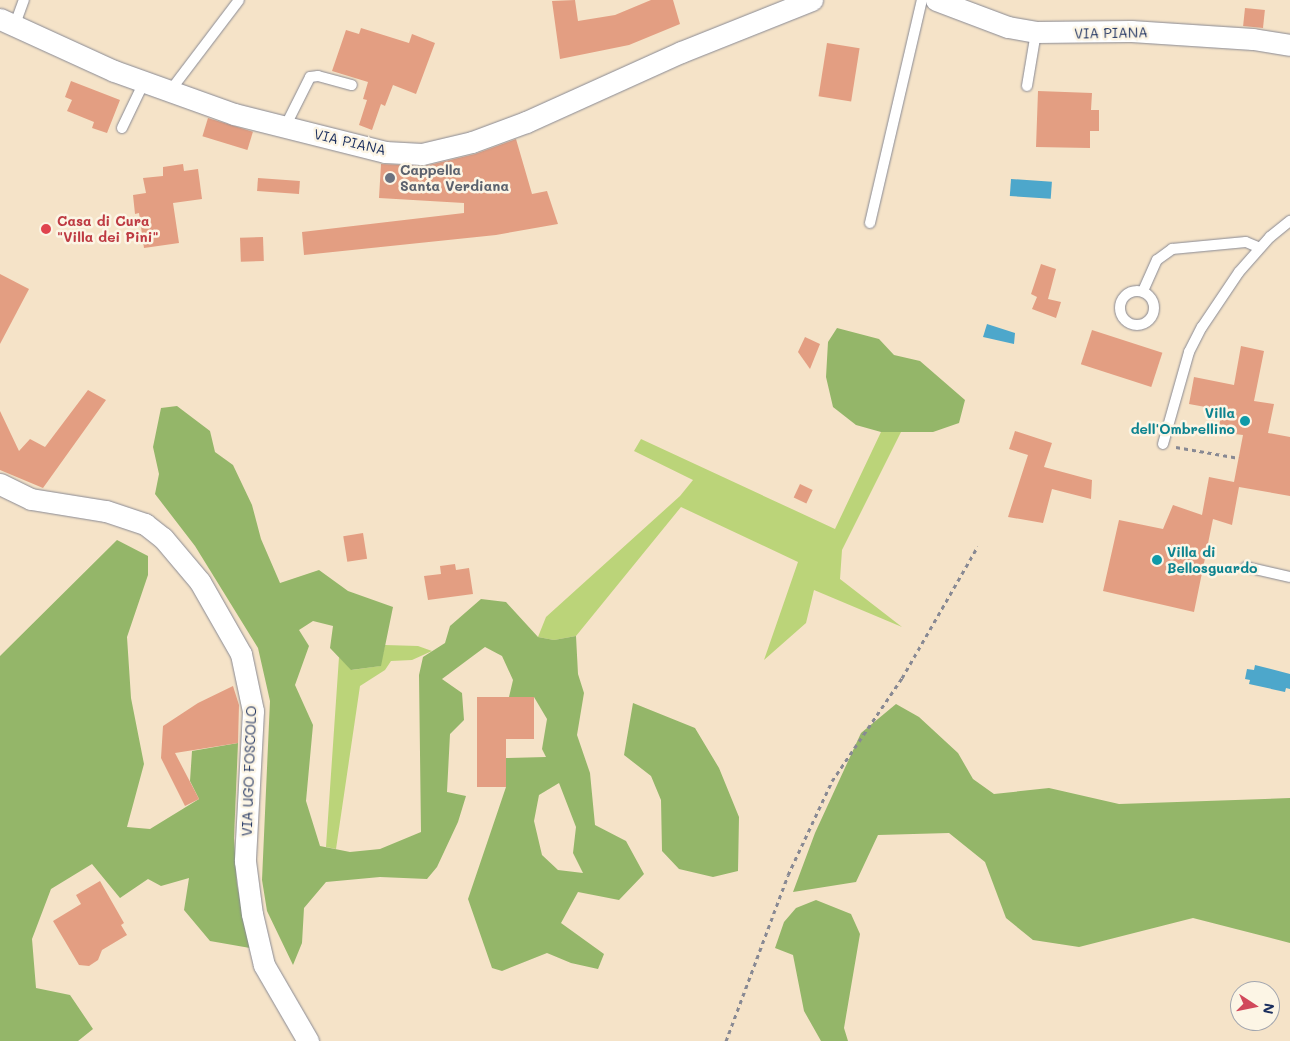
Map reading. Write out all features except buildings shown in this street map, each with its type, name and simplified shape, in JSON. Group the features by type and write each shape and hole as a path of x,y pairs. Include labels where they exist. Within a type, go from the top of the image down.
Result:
{"street":[{"name":"VIA PIANA","path":"7,23 144,82 234,114 385,152 430,152 472,142 526,122 690,48 812,0"},
{"name":"VIA PIANA","path":"936,0 1008,27 1036,32 1131,31 1253,39 1290,46"},
{"name":"VIA UGO FOSCOLO","path":"0,484 31,499 106,511 144,524 164,538 200,582 241,654 253,711 245,861 252,914 264,965 308,1041"}],"lane":[{"path":"7,23 24,0"},
{"path":"170,91 239,0"},
{"path":"870,223 922,0"},
{"path":"1027,86 1036,32"},
{"path":"285,127 310,77 318,76 352,85"},
{"path":"122,128 144,82"},
{"path":"1163,444 1189,352 1239,272 1260,248 1290,221"},
{"path":"1143,291 1158,260 1172,249 1246,242 1260,248"},
{"path":"1246,567 1290,577"}],"path":[{"path":"1163,444 1238,458"},
{"path":"726,1041 788,875 832,781 902,678 978,546"}],"green space":[{"path":"837,328 879,339 894,355 920,361 965,400 959,423 933,432 881,432 856,425 833,407 826,377 828,342"},
{"path":"177,406 210,431 215,452 233,465 252,505 261,539 280,583 319,570 348,591 393,607 381,666 351,670 330,648 333,626 313,621 299,630 309,646 295,685 313,725 306,801 320,846 350,852 380,849 421,832 419,675 423,657 445,643 450,626 481,599 506,602 538,637 554,640 576,636 578,674 584,693 577,735 590,773 595,825 626,841 644,874 619,900 578,892 561,923 604,954 598,969 571,963 547,953 502,971 492,968 468,899 506,787 506,758 546,757 542,749 547,719 534,697 509,697 513,680 502,656 485,647 442,679 462,693 464,720 450,734 447,792 466,796 458,822 437,867 427,879 380,877 326,882 304,908 302,943 293,965 267,911 262,880 270,701 258,648 195,546 155,494 159,474 153,447 161,408","holes":["559,783 576,827 573,853 583,873 558,870 542,855 534,821 539,795"]},
{"path":"902,430 842,550 840,579 902,627 814,590 806,623 764,660 798,562 681,507 576,636 554,640 538,637 546,617 680,496 693,480 634,451 641,439 835,529 881,432"},
{"path":"117,540 148,556 148,575 127,637 131,698 144,764 127,827 150,829 199,799 190,781 192,751 238,743 234,838 237,884 250,948 210,941 184,910 189,878 161,886 148,879 120,898 92,864 51,889 32,939 36,988 70,995 93,1029 78,1041 0,1041 0,656"},
{"path":"385,645 418,646 432,651 412,660 391,661 385,670 360,686 336,849 326,847 339,657 352,670 380,666"},
{"path":"633,703 695,728 719,768 739,817 738,871 713,877 679,869 662,851 661,800 651,776 624,755"},
{"path":"896,704 919,717 958,753 973,779 994,794 1049,788 1119,804 1290,798 1290,943 1193,918 1079,947 1033,940 1006,918 985,862 949,833 878,835 856,882 793,892 815,833 861,733"},
{"path":"816,900 851,914 860,934 844,1028 848,1041 821,1041 804,1011 793,955 775,948 784,922 796,908"}],"water":[{"path":"1011,179 1052,182 1051,199 1010,196"},
{"path":"987,324 1015,333 1014,344 983,337"},
{"path":"1255,665 1290,674 1290,689 1286,688 1285,692 1249,684 1250,680 1245,679 1247,669 1254,670"}],"place":[{"name":"Cappella Santa Verdiana","path":"390,178"},
{"name":"Casa di Cura \"Villa dei Pini\"","path":"46,229"},
{"name":"Villa dell'Ombrellino","path":"1245,421"},
{"name":"Villa di Bellosguardo","path":"1157,560"}]}
